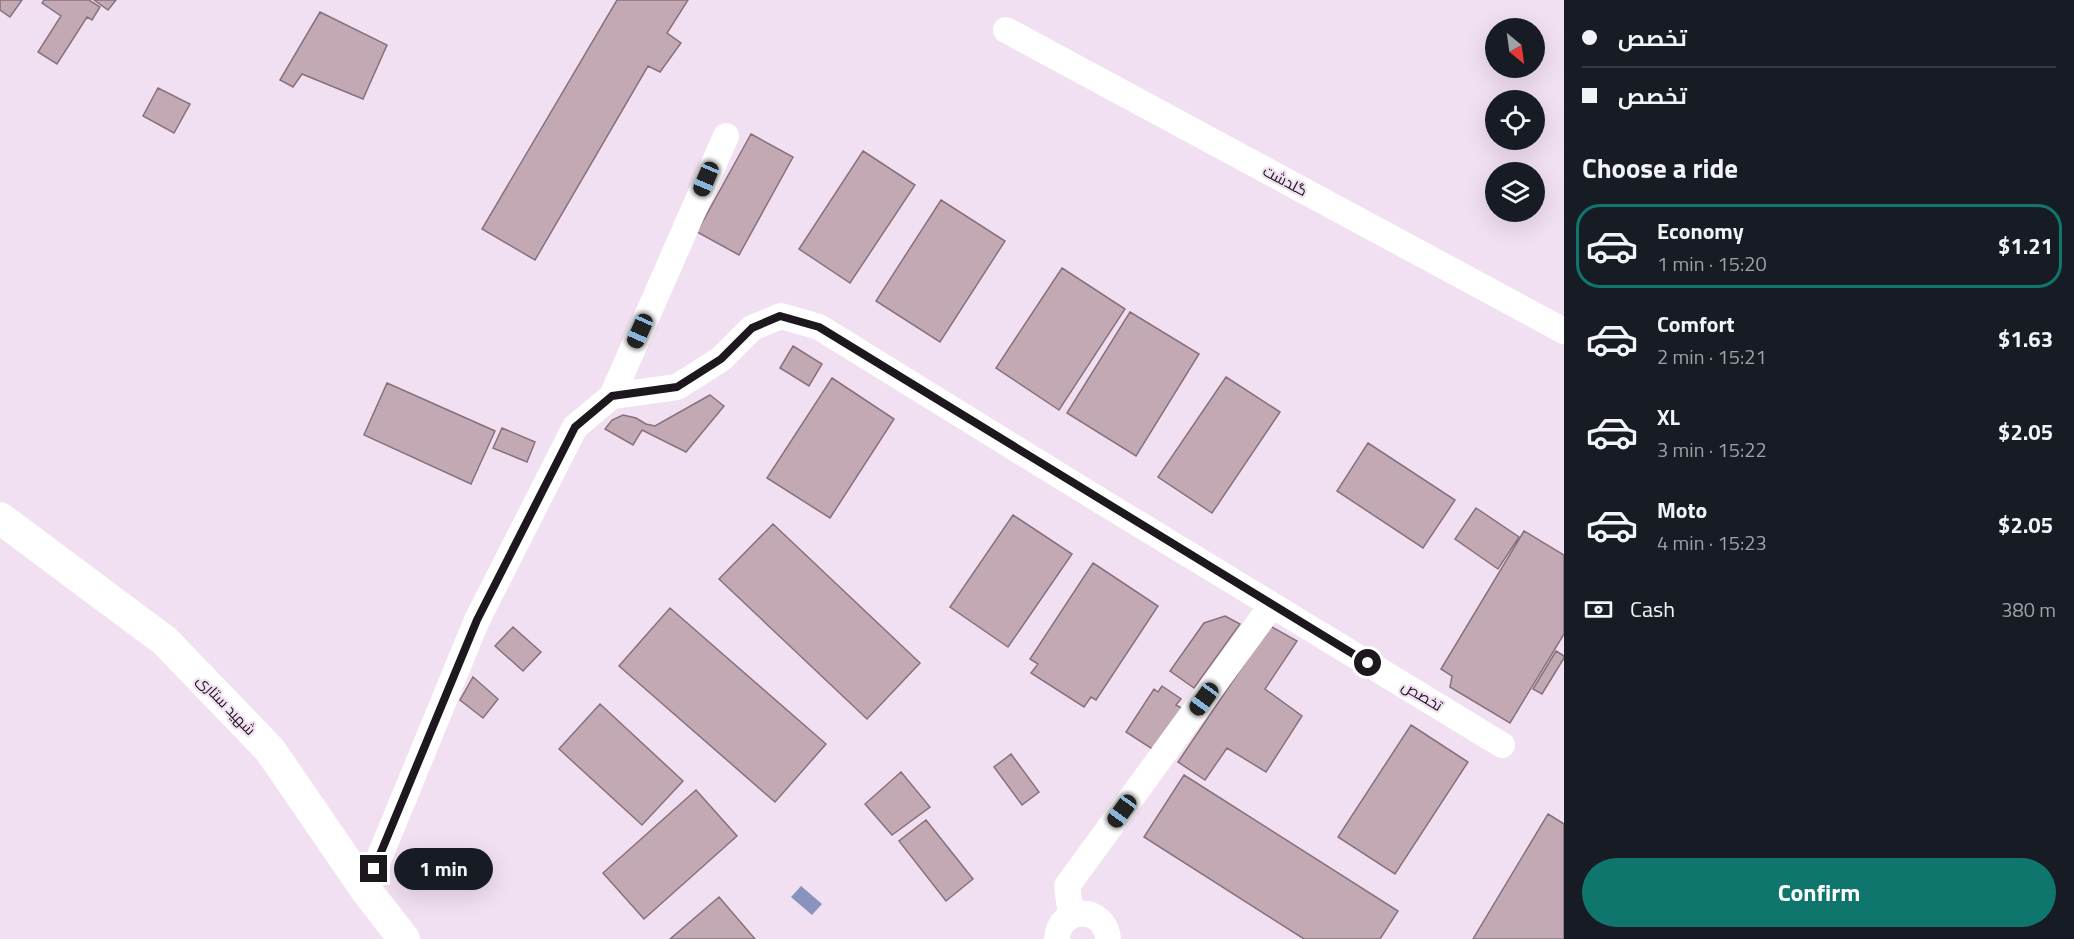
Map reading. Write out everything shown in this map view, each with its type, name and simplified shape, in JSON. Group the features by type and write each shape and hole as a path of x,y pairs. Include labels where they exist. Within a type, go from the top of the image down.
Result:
{"street":[{"name":"گلدشت","path":"1006,30 1564,331"},
{"path":"366,890 477,620 575,427 612,396 726,136"},
{"name":"تخصص","path":"612,396 677,387 721,359 752,328 780,316 819,327 1502,745"},
{"name":"شهید ستاری","path":"0,518 165,641 270,750 366,890 404,939"},
{"path":"1071,915 1067,886 1272,605"},
{"path":"1055,938 1064,920 1071,915 1089,914 1103,924 1108,939"}],"water":[{"path":"801,886 822,904 812,915 791,897"}],"building":[{"path":"0,0 22,0 10,17 0,10"},
{"path":"44,0 89,0 100,7 92,20 87,17 57,64 38,52 61,16 42,3"},
{"path":"94,0 116,0 108,10"},
{"path":"617,0 688,0 667,33 681,43 660,72 648,66 535,260 482,229"},
{"path":"320,12 387,45 363,99 302,74 293,87 280,80"},
{"path":"158,88 190,104 174,133 143,116"},
{"path":"751,134 793,157 739,255 697,232"},
{"path":"863,151 915,185 850,283 799,249"},
{"path":"941,200 1005,241 940,342 876,301"},
{"path":"1062,268 1125,309 1059,410 996,368"},
{"path":"1130,312 1199,354 1136,456 1067,413"},
{"path":"793,346 822,364 809,386 780,368"},
{"path":"1226,377 1280,412 1212,513 1158,477"},
{"path":"832,378 894,419 830,518 767,478"},
{"path":"387,383 495,431 471,484 364,435"},
{"path":"710,395 724,406 686,452 642,430 633,445 605,429 612,420 623,415 655,426"},
{"path":"502,428 535,442 527,462 493,448"},
{"path":"1368,443 1455,500 1423,548 1337,491"},
{"path":"1476,508 1519,537 1498,569 1455,539"},
{"path":"1013,515 1072,554 1008,647 950,607"},
{"path":"773,524 920,663 867,719 719,579"},
{"path":"1524,531 1564,555 1564,634 1510,723 1450,687 1452,676 1441,669"},
{"path":"1093,563 1158,606 1096,700 1091,697 1084,707 1031,673 1038,664 1030,659"},
{"path":"670,608 826,744 775,802 619,666"},
{"path":"1225,616 1240,624 1194,688 1170,671 1204,623"},
{"path":"1270,626 1297,641 1265,689 1302,716 1266,772 1227,748 1205,780 1178,762"},
{"path":"513,627 541,652 523,671 495,646"},
{"path":"1556,651 1564,658 1542,694 1533,689"},
{"path":"473,677 498,699 483,718 460,700"},
{"path":"1162,686 1181,699 1176,705 1185,710 1157,752 1126,732 1154,689 1158,692"},
{"path":"600,704 683,781 642,825 559,749"},
{"path":"1411,725 1468,762 1395,874 1338,837"},
{"path":"1011,754 1039,792 1022,805 994,767"},
{"path":"901,772 930,807 892,835 865,804"},
{"path":"1184,775 1398,911 1380,939 1304,939 1144,837"},
{"path":"696,790 737,836 644,919 603,873"},
{"path":"1548,814 1564,824 1564,939 1473,939"},
{"path":"926,820 973,879 946,901 899,841"},
{"path":"719,897 755,939 670,939"}],"route":[{"path":"374,869 477,620 575,427 612,396 677,387 721,359 752,328 780,316 819,327 1368,663"}]}
